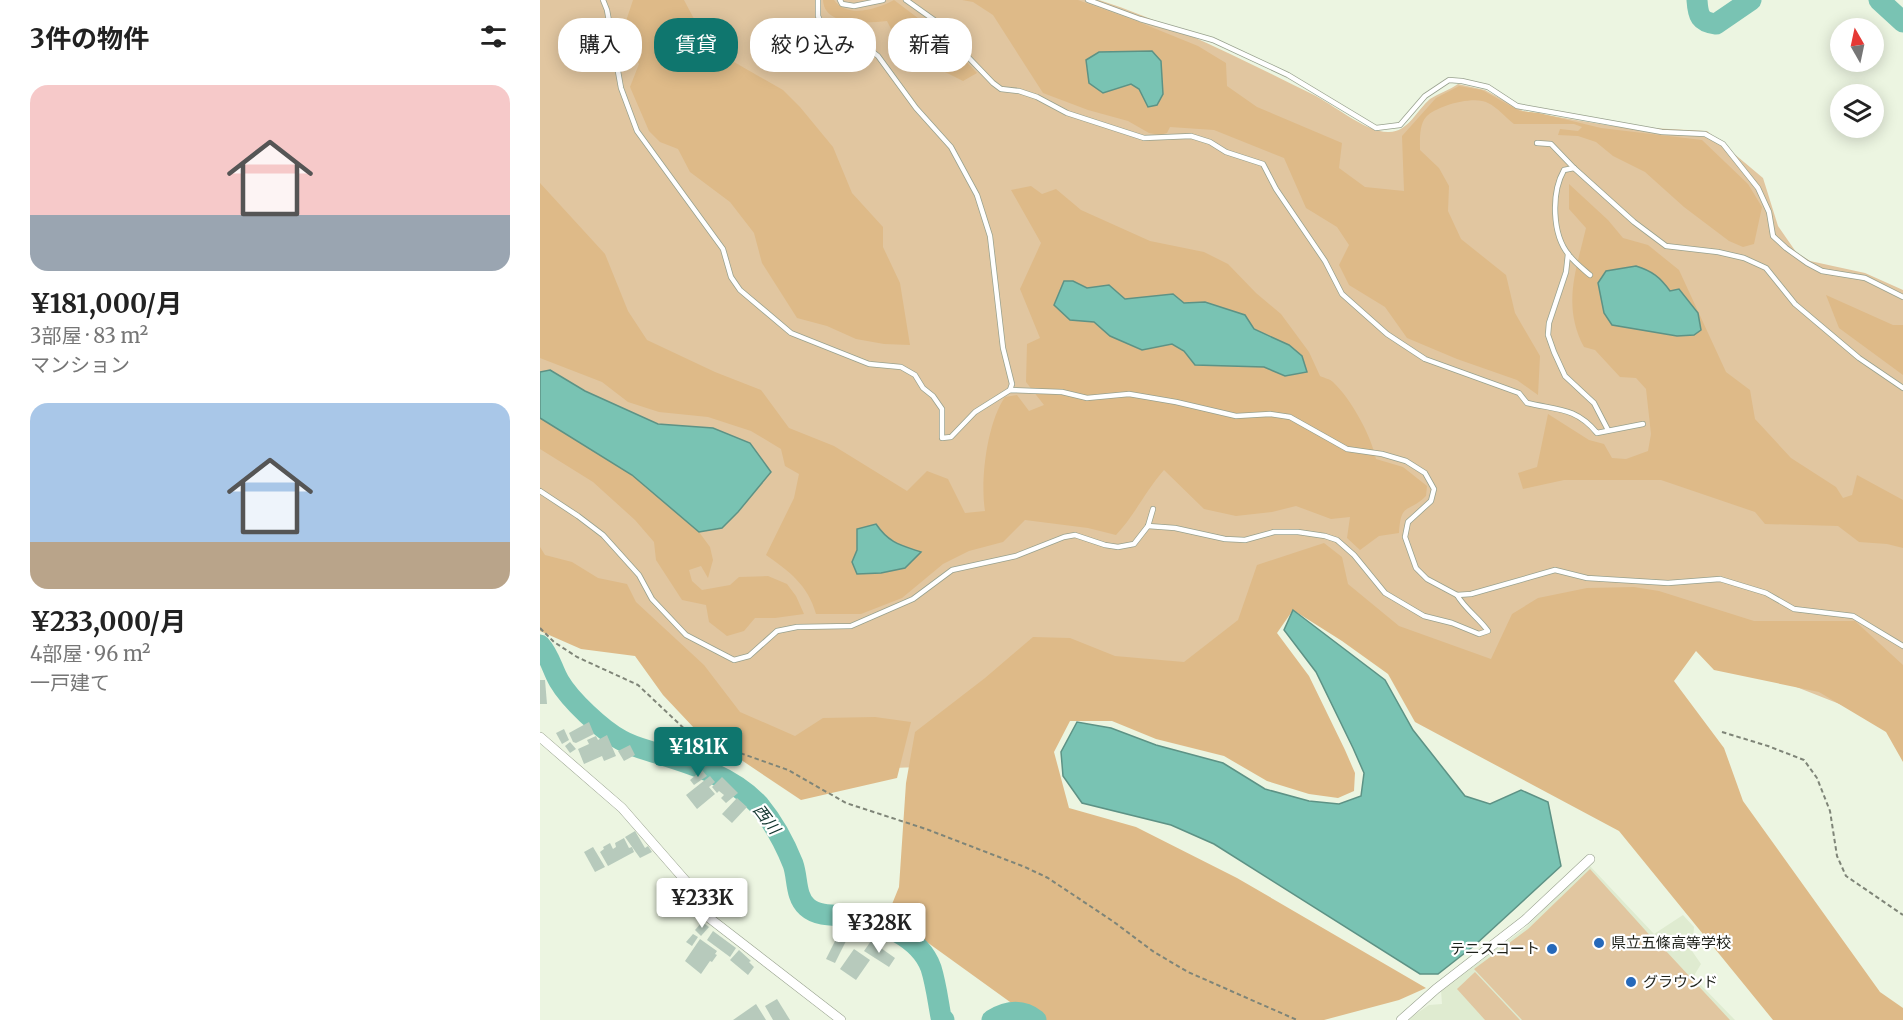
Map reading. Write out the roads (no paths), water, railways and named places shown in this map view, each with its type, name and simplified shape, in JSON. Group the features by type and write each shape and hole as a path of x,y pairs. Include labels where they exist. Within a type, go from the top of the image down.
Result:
{"street":[{"path":"540,737 622,808 698,895 708,917 841,1020"},
{"path":"1401,1020 1436,989 1525,920 1590,859"}],"lane":[{"path":"603,0 608,10 621,88 637,131 723,249 731,277 740,290 792,333 869,364 901,367 915,375 923,388 933,396 942,409 942,438 951,437 975,412 1010,390 1062,392 1087,398 1129,394 1236,416 1270,414 1290,417 1347,449 1406,460 1425,473 1434,489 1431,501 1408,522 1405,537 1416,568 1427,579 1457,596 1462,605 1478,617 1488,631 1479,634 1452,623 1424,616 1385,593 1353,555 1337,540 1325,536 1298,532 1274,532 1245,540 1225,539 1175,528 1148,526"},
{"path":"818,0 818,16 828,32 869,49 878,56 916,108 951,147 977,195 990,236 1003,348 1012,384 1010,390"},
{"path":"840,0 842,3 854,6 883,0"},
{"path":"906,0 944,27 958,41 969,58 1001,89 1019,91 1037,97 1067,113 1144,138 1191,136 1210,142 1237,156 1263,164 1276,189 1330,270 1342,294 1388,334 1425,359 1514,390 1527,403 1552,407 1586,419 1597,433 1608,429 1643,424"},
{"path":"1088,0 1140,19 1213,40 1288,75 1376,128 1401,125 1425,96 1449,80 1488,87 1517,106 1662,132 1705,134 1723,144 1758,188 1769,212 1773,236 1786,248 1822,271 1865,278 1903,297"},
{"path":"1537,143 1551,144 1634,222 1666,246 1718,252 1744,258 1766,268 1795,304 1859,358 1903,388"},
{"path":"1574,168 1564,170 1558,180 1557,226 1568,254 1590,275"},
{"path":"1568,254 1566,272 1549,323 1548,335 1565,376 1594,403 1608,429"},
{"path":"540,491 603,535 639,575 652,599 686,635 734,660 748,656 777,630 796,627 851,626 913,599 952,570 1016,556 1064,537 1075,535 1118,547 1134,544 1148,526 1153,509"},
{"path":"1457,596 1555,570 1587,578 1668,583 1720,579 1766,593 1794,609 1853,616 1903,646"}],"water":[{"path":"1152,51 1161,61 1163,94 1157,105 1148,107 1139,89 1131,84 1103,93 1089,83 1086,60 1099,52"},
{"path":"1636,266 1655,275 1670,291 1679,289 1698,313 1701,330 1694,335 1677,336 1612,325 1604,313 1598,283 1606,271"},
{"path":"1064,281 1073,281 1087,288 1109,285 1125,299 1173,294 1184,303 1205,302 1245,315 1254,329 1289,345 1302,356 1307,372 1285,376 1264,367 1195,365 1184,351 1172,344 1142,350 1110,336 1094,322 1070,320 1054,305"},
{"path":"550,370 585,391 658,424 713,428 750,443 771,472 722,528 699,532 632,475 540,418 540,372"},
{"path":"876,524 890,539 921,552 905,568 881,573 857,574 852,562 857,550 857,529"},
{"path":"1293,610 1385,680 1413,730 1465,796 1490,804 1521,790 1548,802 1561,866 1475,945 1438,974 1420,974 1214,844 1171,825 1082,803 1063,776 1061,752 1077,722 1111,728 1156,745 1223,763 1265,789 1309,801 1339,804 1361,796 1364,773 1353,748 1316,672 1284,630"}],"waterway":[{"path":"1697,0 1698,10 1703,20 1716,24 1751,0"},
{"path":"1879,0 1903,22"},
{"name":"西川","path":"540,645 564,689 605,729 630,745 713,773 749,795 774,826 786,849 795,869 800,898 807,907 822,914 862,918 886,926 898,932 918,948 926,957 931,968 941,1017 944,1020"},
{"name":"西川","path":"992,1020 1014,1012 1031,1016 1036,1020"}],"place":[{"name":"県立五條高等学校","path":"1599,943"},
{"name":"テニスコート","path":"1552,949"},
{"name":"グラウンド","path":"1631,982"}]}
